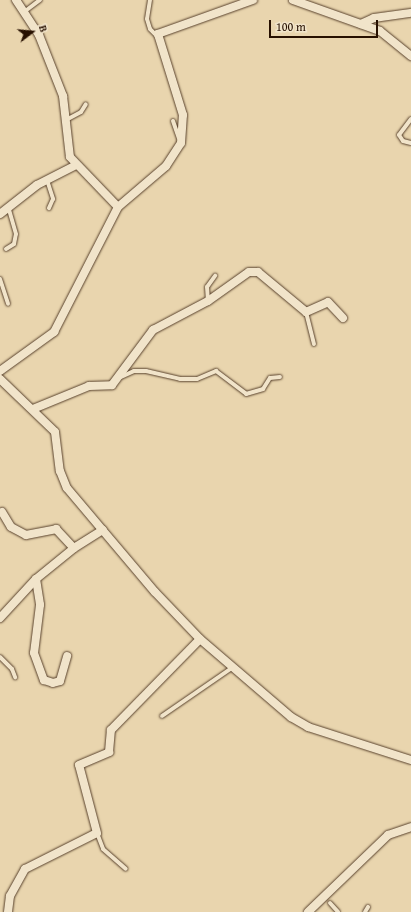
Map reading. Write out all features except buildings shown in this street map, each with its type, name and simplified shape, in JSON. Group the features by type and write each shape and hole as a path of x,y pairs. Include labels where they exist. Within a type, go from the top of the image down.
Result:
{"street":[{"path":"16,0 39,35 63,96 68,147 76,165 118,207"},
{"path":"0,371 54,332 118,207 166,166 182,143 183,115 158,36 252,0"},
{"path":"293,0 361,24 388,36 411,56"},
{"path":"361,24 374,18 411,13"},
{"path":"0,214 9,210 37,185 76,165"},
{"path":"32,409 89,386 112,385 153,330 208,301 249,272 255,271 306,312 328,302 343,318"},
{"path":"0,379 55,432 60,471 67,488 155,592 200,639 291,717 308,727 411,760"},
{"path":"2,512 11,527 26,535 56,529 74,548"},
{"path":"0,618 36,579 74,548 103,530"},
{"path":"36,579 40,605 34,652 44,680 53,683 60,681 67,656"},
{"path":"8,912 10,896 25,869 97,833 79,765 108,752 111,730 200,639"},
{"path":"308,912 327,900 388,835 411,827"}],"lane":[{"path":"24,12 40,0"},
{"path":"150,0 147,19 150,29 158,36"},
{"path":"66,120 81,112 86,104"},
{"path":"411,119 399,135 403,141 411,143"},
{"path":"173,121 182,143"},
{"path":"47,180 52,199 49,208"},
{"path":"6,250 14,244 16,234 9,210"},
{"path":"208,301 207,287 215,276"},
{"path":"0,279 8,304"},
{"path":"306,312 314,344"},
{"path":"112,385 134,371 191,379 211,370 246,394 263,389 270,378 280,378"},
{"path":"0,657 12,669 15,677"},
{"path":"162,716 233,667"},
{"path":"97,833 103,848 126,869"},
{"path":"327,900 338,912"},
{"path":"365,912 368,907"}]}
